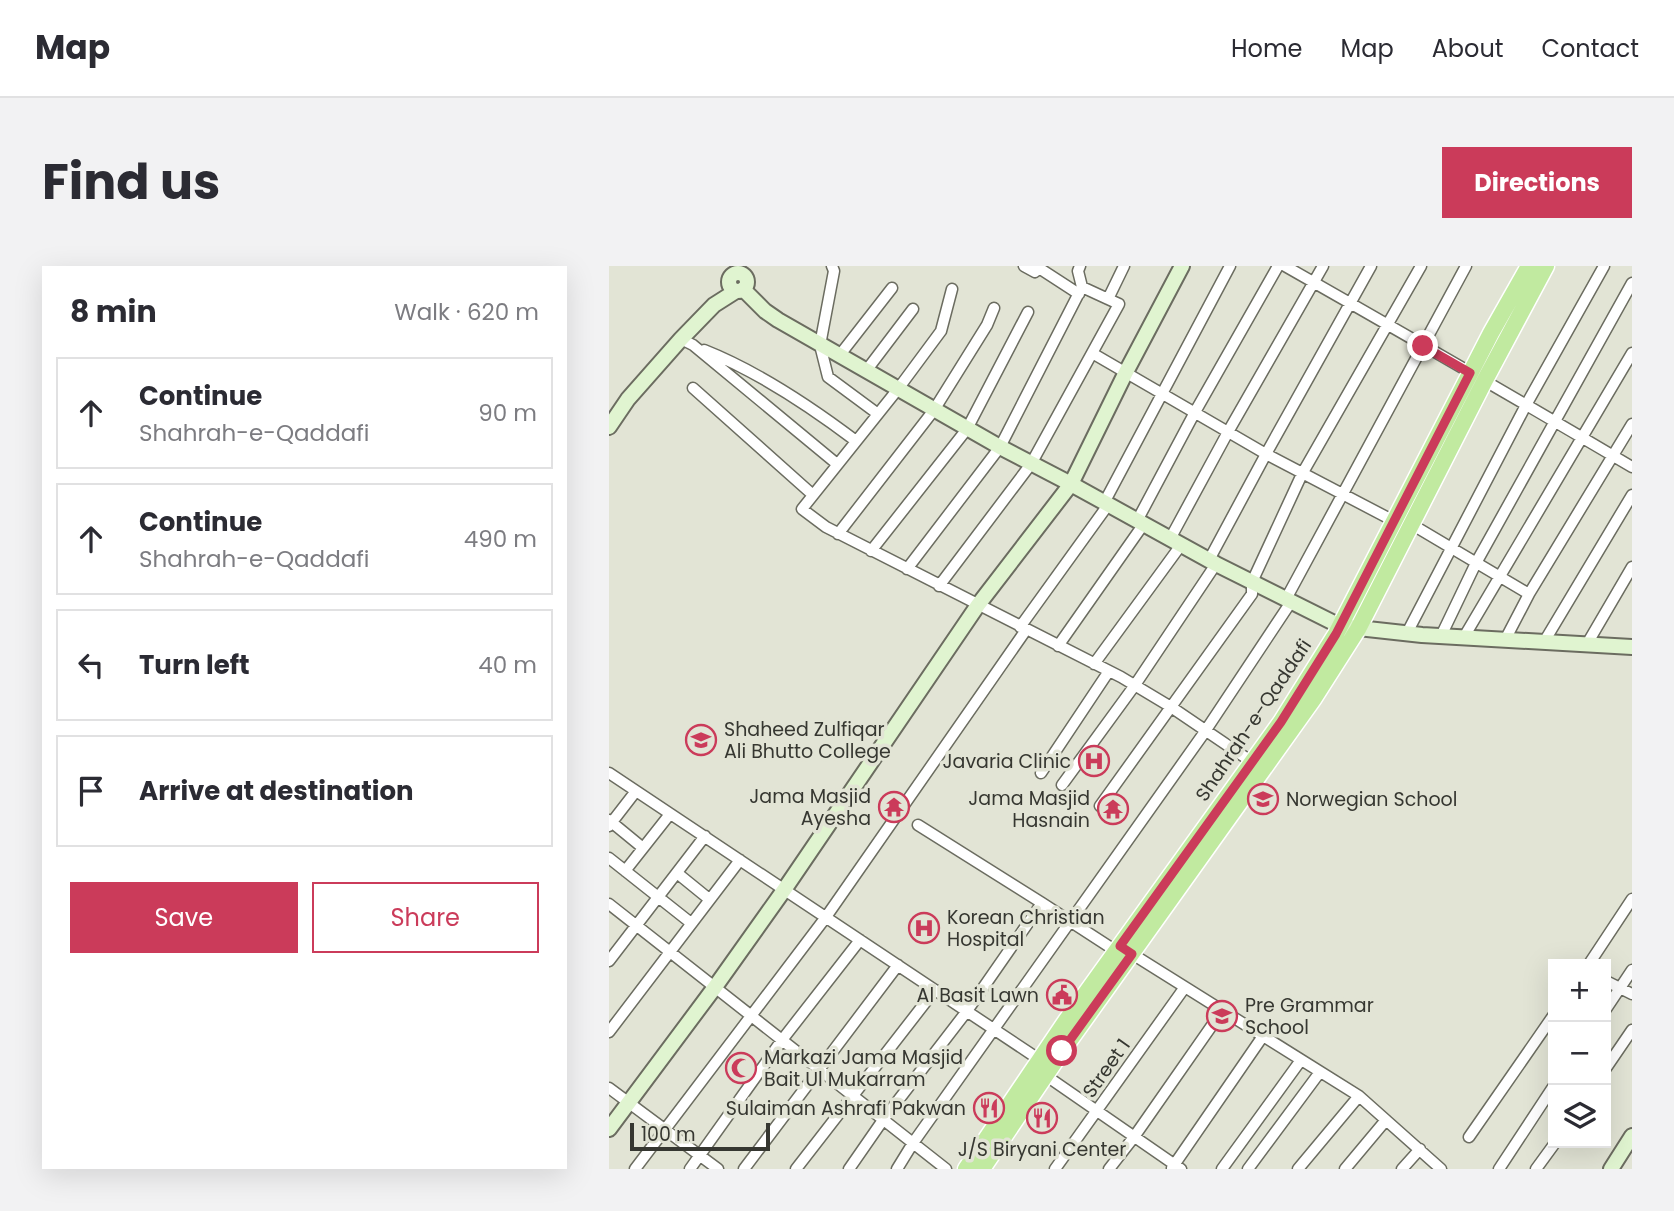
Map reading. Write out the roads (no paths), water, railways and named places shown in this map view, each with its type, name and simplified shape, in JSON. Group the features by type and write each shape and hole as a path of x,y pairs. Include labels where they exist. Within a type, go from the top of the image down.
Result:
{"main road":[{"name":"Shahrah-e-Qaddafi","path":"1123,950 1314,698 1358,629 1411,524 1529,266"},
{"name":"Shahrah-e-Qaddafi","path":"982,1169 1043,1068 1281,722 1340,626 1394,521 1477,376 1546,266"},
{"name":"Shahrah-e-Qaddafi","path":"966,1169 1043,1068"}],"street":[{"path":"832,266 834,271 820,345 828,377 878,414"},
{"path":"939,586 1031,464 1119,304 1081,290 1039,268 1035,272 1024,266"},
{"path":"907,569 1000,447 1081,290 1078,271 1080,266"},
{"path":"1108,299 1124,266"},
{"path":"609,1129 784,890 978,605 1072,484 1126,372 1182,266"},
{"path":"635,1169 826,917 1106,504 1230,266"},
{"path":"1058,646 1140,523 1195,412 1278,266"},
{"path":"1285,266 1632,467"},
{"path":"1094,664 1176,542 1228,432 1323,266"},
{"path":"1062,785 1135,685 1212,562 1266,454 1371,266"},
{"path":"1100,806 1252,594 1252,582 1303,474 1421,266"},
{"path":"897,1169 1206,730 1289,601 1341,494 1467,266"},
{"path":"1407,633 1526,405 1604,266"},
{"path":"742,278 765,311 866,372 1212,562 1340,626 1505,640 1630,644"},
{"path":"609,427 628,399 687,342 715,305 742,278"},
{"path":"609,411 628,385 699,307 742,278"},
{"path":"1441,636 1476,562 1632,283"},
{"path":"839,356 892,288"},
{"path":"952,289 941,331 801,509 838,534 1135,685 1252,762"},
{"path":"838,534 935,410 987,325 994,308"},
{"path":"866,372 913,309"},
{"path":"871,551 967,429 1028,312"},
{"path":"687,342 781,390 815,410 856,441"},
{"path":"687,342 838,464"},
{"path":"1092,353 1266,454 1394,521"},
{"path":"1464,637 1632,353"},
{"path":"693,388 813,495"},
{"path":"1505,640 1529,594 1632,424"},
{"path":"1544,642 1632,495"},
{"path":"1411,524 1529,594"},
{"path":"1587,644 1632,567"},
{"path":"1041,773 1109,671"},
{"path":"609,773 994,1029 1097,1111 1176,1167 1263,1036"},
{"path":"636,791 610,823 643,848"},
{"path":"625,871 670,814"},
{"path":"918,825 1071,921 1185,987 1359,1097 1441,1169"},
{"path":"609,961 705,836"},
{"path":"609,859 691,923"},
{"path":"609,1032 740,860"},
{"path":"677,873 709,899"},
{"path":"1592,959 1632,899"},
{"path":"849,1169 883,1119 967,1011 1042,902"},
{"path":"609,905 946,1169"},
{"path":"689,1169 782,1040 860,940"},
{"path":"744,1169 898,965"},
{"path":"1611,1002 1632,970"},
{"path":"1611,984 1632,994"},
{"name":"Street 1","path":"1055,1169 1185,987"},
{"path":"796,1169 935,990"},
{"path":"1109,1169 1222,1011"},
{"path":"1469,1137 1549,1022"},
{"path":"1611,1061 1632,1030"},
{"path":"1222,1169 1301,1060"},
{"path":"1248,1169 1320,1072"},
{"path":"609,1088 718,1169"},
{"path":"1499,1169 1548,1095"},
{"path":"1298,1169 1359,1097"},
{"path":"1345,1169 1386,1120"},
{"path":"1611,1169 1632,1136"},
{"path":"1537,1169 1552,1148"},
{"path":"1402,1169 1420,1149"}],"place":[{"name":"Shaheed Zulfiqar Ali Bhutto College","path":"701,740"},
{"name":"Javaria Clinic","path":"1094,761"},
{"name":"Norwegian School","path":"1263,799"},
{"name":"Jama Masjid Ayesha","path":"894,807"},
{"name":"Jama Masjid Hasnain","path":"1113,809"},
{"name":"Korean Christian Hospital","path":"924,928"},
{"name":"Al Basit Lawn","path":"1062,995"},
{"name":"Pre Grammar School","path":"1222,1016"},
{"name":"Markazi Jama Masjid Bait Ul Mukarram","path":"741,1068"},
{"name":"Sulaiman Ashrafi Pakwan","path":"989,1108"},
{"name":"J/S Biryani Center","path":"1042,1118"}]}
